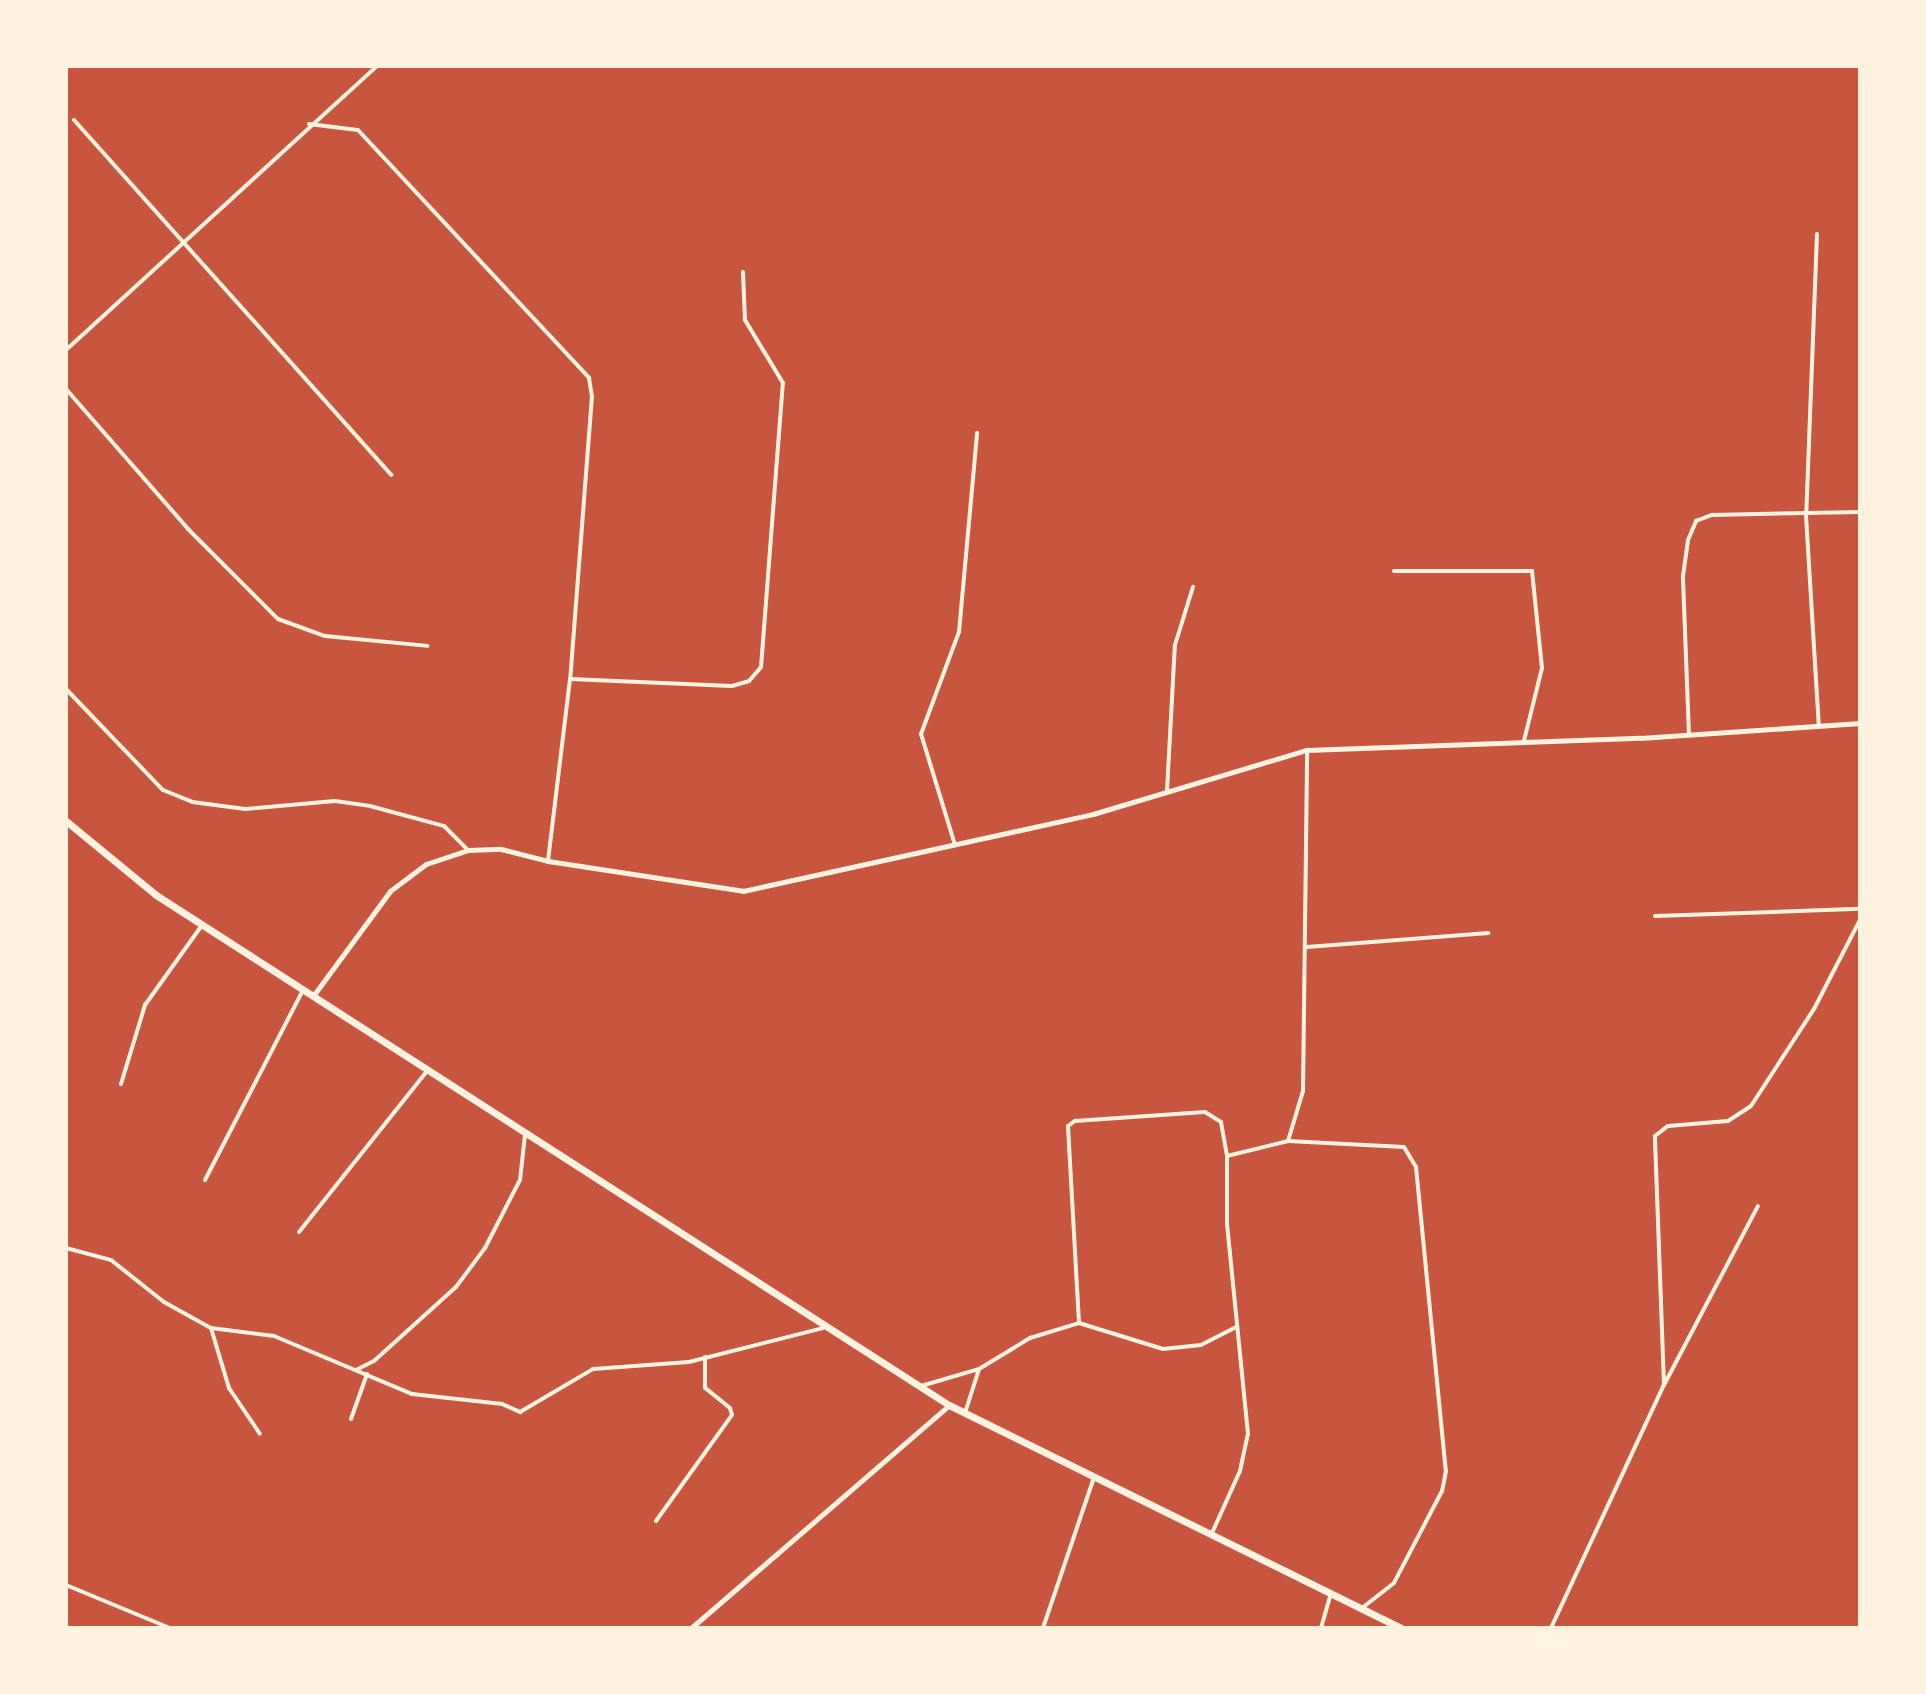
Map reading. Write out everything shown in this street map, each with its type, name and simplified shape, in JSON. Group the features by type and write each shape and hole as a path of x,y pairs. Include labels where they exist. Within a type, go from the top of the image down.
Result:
{"highway":[{"path":"66,821 202,925 526,1132 823,1328 949,1405 1093,1480 1401,1628"}],"street":[{"path":"66,350 186,242 309,124 377,66"},
{"path":"74,120 391,475"},
{"path":"309,124 358,130 589,378 592,396 570,679 548,861"},
{"path":"1817,234 1806,516 1819,726"},
{"path":"570,679 732,686 749,681 761,667 783,383 745,320 743,272"},
{"path":"66,389 188,529 278,619 325,636 428,646"},
{"path":"955,845 921,734 959,632 977,433"},
{"path":"1689,735 1683,576 1693,526 1712,515 1806,516 1860,512"},
{"path":"1394,571 1534,573 1542,668 1524,741"},
{"path":"1167,794 1175,645 1193,587"},
{"path":"66,689 163,790 192,802 246,809 335,801 370,806 444,826 468,850"},
{"path":"313,996 390,891 426,864 468,850 501,849 548,861 743,891 955,845 1167,794 1264,759 1307,750 1689,735 1860,723"},
{"path":"1288,1141 1303,1091 1307,750"},
{"path":"1655,916 1860,909"},
{"path":"1664,1385 1655,1136 1668,1126 1728,1121 1751,1106 1806,1021 1860,920"},
{"path":"121,1084 145,1005 202,925"},
{"path":"1306,947 1488,933"},
{"path":"205,1180 303,990"},
{"path":"299,1232 428,1070"},
{"path":"1079,1323 1068,1126 1075,1121 1205,1112 1221,1122 1227,1156 1246,1453 1210,1535"},
{"path":"356,1370 374,1361 456,1287 485,1248 520,1180 526,1132"},
{"path":"1227,1156 1288,1141 1404,1147 1416,1167 1446,1471 1442,1491 1394,1583 1361,1608"},
{"path":"1551,1628 1664,1385 1758,1206"},
{"path":"66,1248 118,1264 164,1302 211,1328 274,1336 412,1394 502,1404 520,1412 593,1369 662,1366 823,1328"},
{"path":"918,1386 979,1369 1030,1338 1079,1323 1163,1349 1201,1345 1237,1327"},
{"path":"211,1328 229,1388 260,1434"},
{"path":"656,1521 732,1415 730,1408 705,1388 705,1357"},
{"path":"965,1413 979,1369"},
{"path":"351,1419 367,1374"},
{"path":"691,1628 949,1405"},
{"path":"1043,1628 1093,1480"},
{"path":"66,1585 170,1628"},
{"path":"1321,1628 1331,1594"}]}
